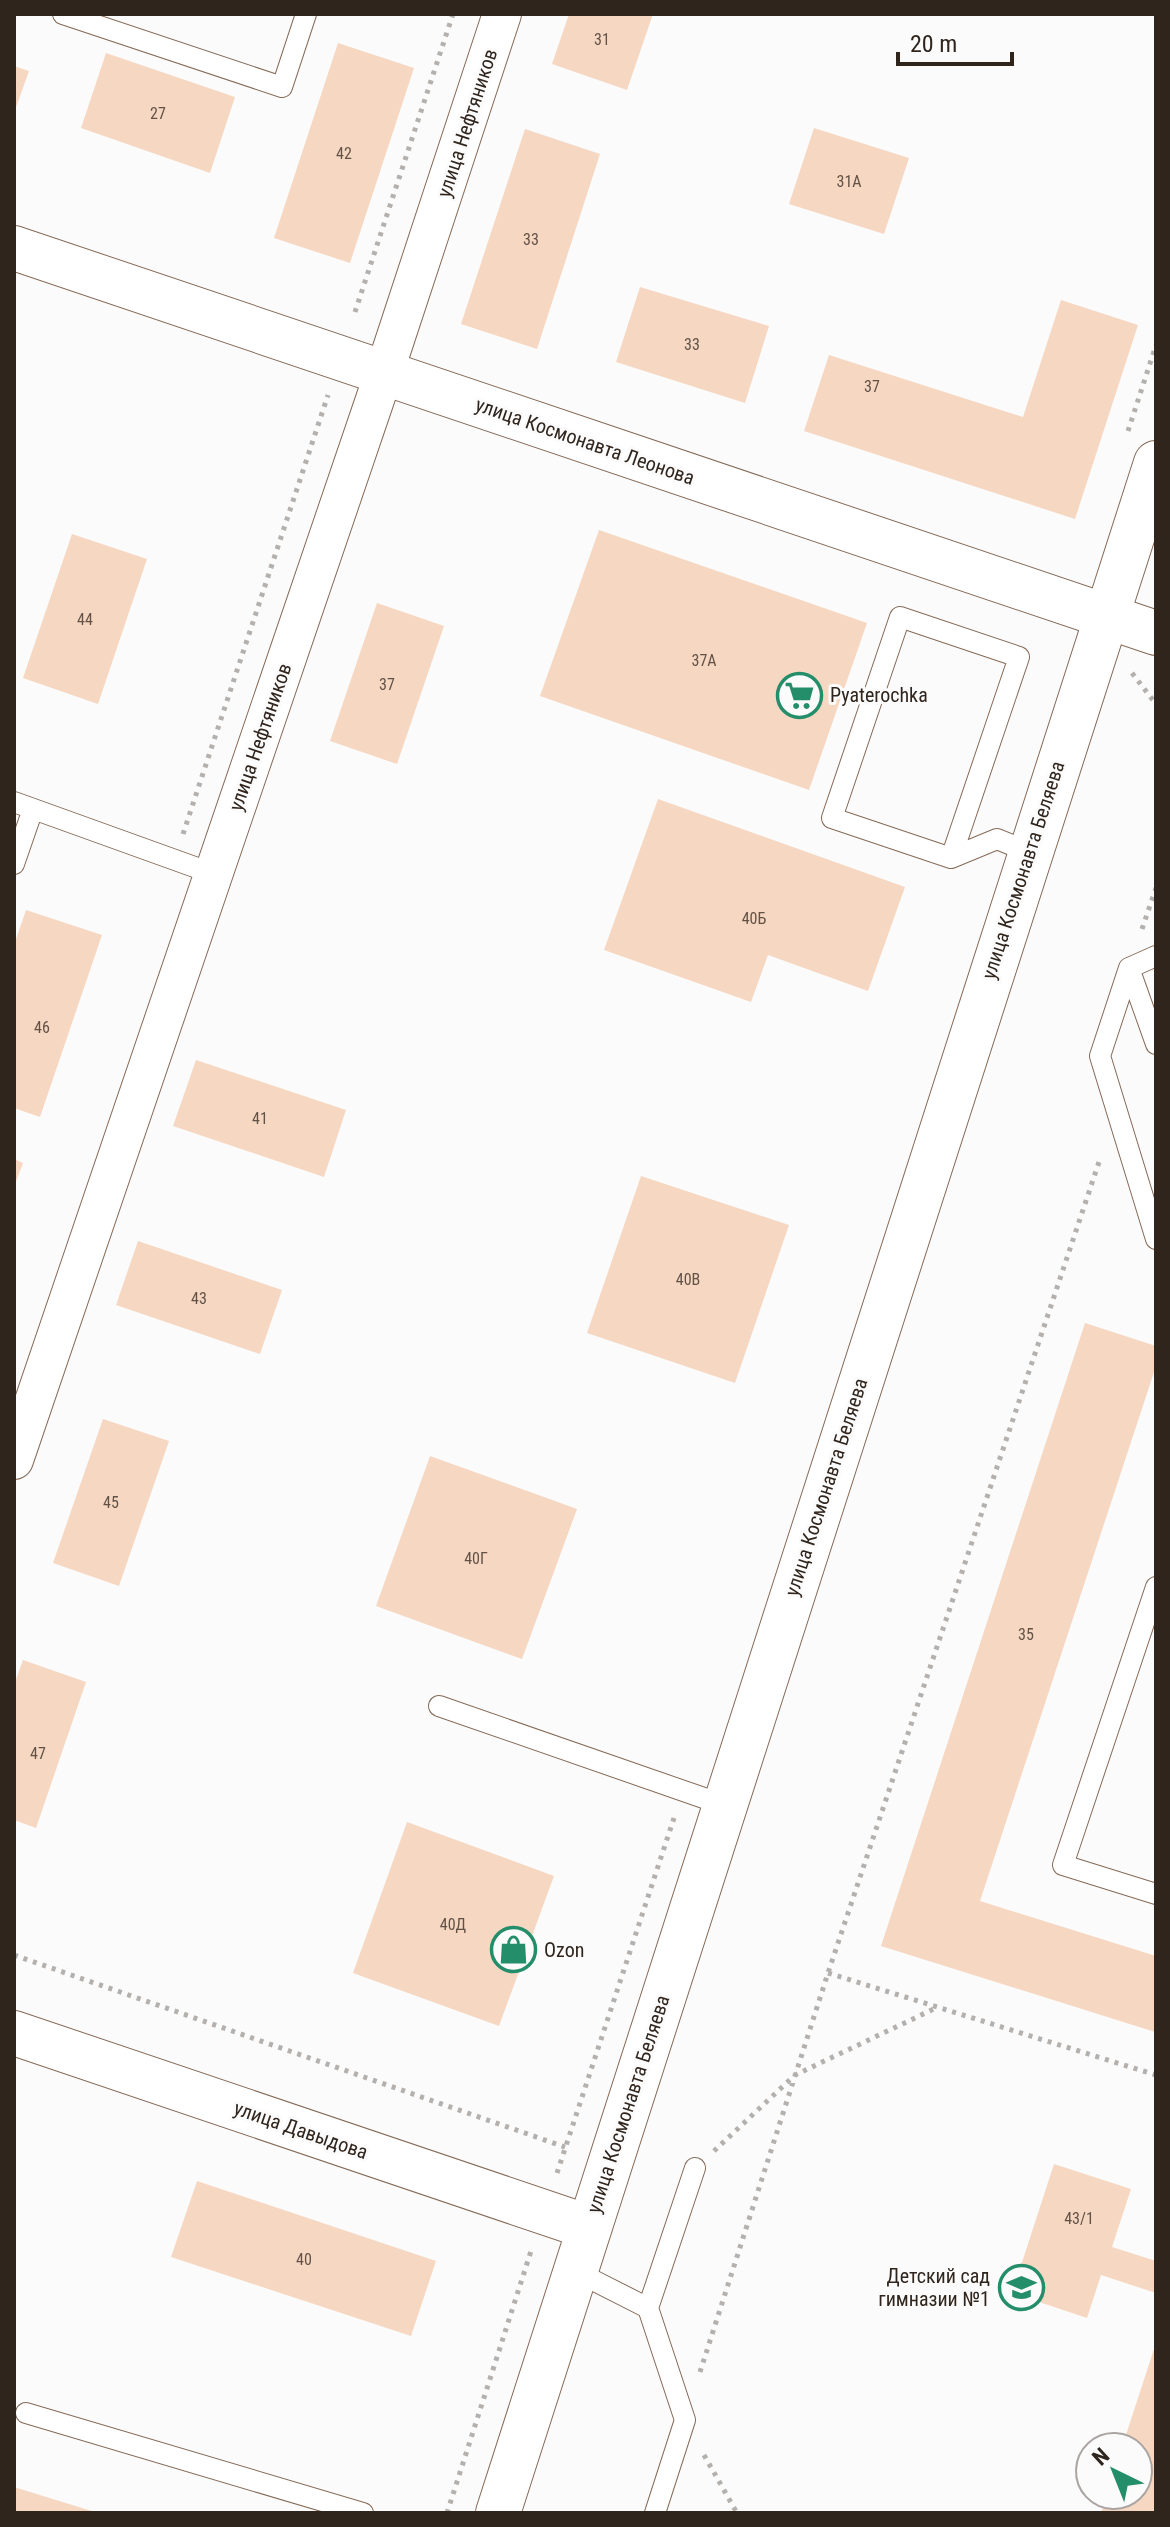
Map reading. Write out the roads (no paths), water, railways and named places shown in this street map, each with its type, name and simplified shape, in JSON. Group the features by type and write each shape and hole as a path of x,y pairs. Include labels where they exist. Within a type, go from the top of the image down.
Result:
{"street":[{"name":"улица Нефтяников","path":"14,1460 22,1412 214,874 502,14"},
{"name":"улица Космонавта Леонова","path":"14,248 1156,633"},
{"name":"улица Космонавта Беляева","path":"498,2513 1156,463"},
{"name":"улица Давыдова","path":"14,2033 588,2227"}],"lane":[{"path":"63,14 282,87 306,14"},
{"path":"951,858 1019,657 900,617 832,818 951,858 997,839 1029,852"},
{"path":"14,864 24,805 214,874"},
{"path":"1156,956 1129,968 1100,1056 1156,1239"},
{"path":"1129,968 1156,1044"},
{"path":"1156,1587 1063,1865 1156,1894"},
{"path":"439,1706 724,1805"},
{"path":"655,2513 685,2420 648,2308 695,2168"},
{"path":"575,2271 648,2308"},
{"path":"26,2413 363,2513"}],"place":[{"name":"Pyaterochka","path":"799,695"},
{"name":"Ozon","path":"513,1950"},
{"name":"Детский сад гимназии №1","path":"1021,2288"}]}
